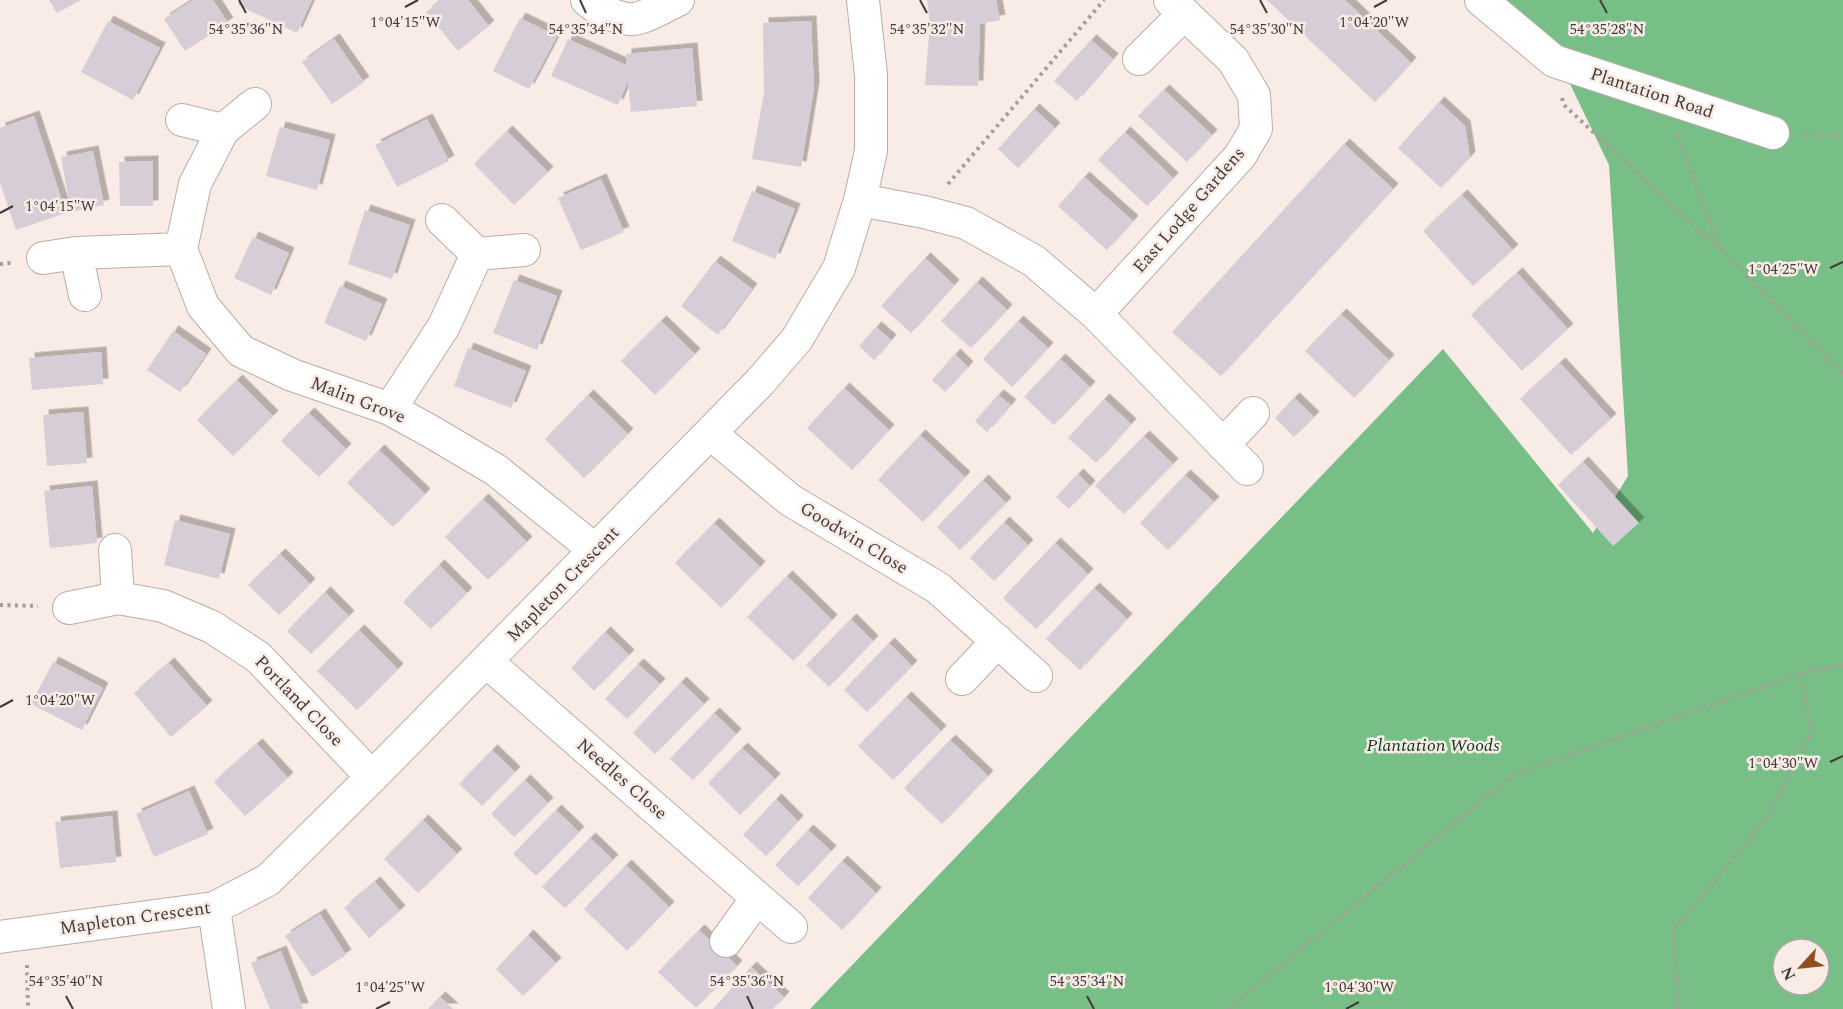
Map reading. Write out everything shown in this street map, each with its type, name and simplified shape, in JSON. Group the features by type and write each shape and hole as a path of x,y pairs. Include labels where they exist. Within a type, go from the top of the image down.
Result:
{"street":[{"path":"587,0 615,16 637,20 678,0"},
{"name":"Mapleton Crescent","path":"12,935 214,908 268,880 760,382 797,339 839,268 860,200 871,151 871,75 863,0"},
{"name":"Plantation Road","path":"1481,0 1554,61 1773,133"},
{"name":"East Lodge Gardens","path":"1096,314 1240,156 1256,129 1254,95 1233,60 1177,7 1139,59"},
{"path":"44,258 76,254 181,249 195,184 223,130 255,104"},
{"path":"182,120 223,130"},
{"path":"860,200 924,212 966,223 1034,261 1096,314 1247,469"},
{"path":"442,220 477,254 524,250"},
{"name":"Malin Grove","path":"181,249 203,306 241,351 292,375 390,409 495,470 595,550"},
{"path":"76,254 85,295"},
{"path":"390,409 444,326 477,254"},
{"path":"1223,445 1253,413"},
{"name":"Goodwin Close","path":"710,434 790,500 938,588 1036,676"},
{"path":"116,550 117,598"},
{"name":"Portland Close","path":"69,608 117,598 163,606 212,627 258,657 372,777"},
{"path":"962,679 998,641"},
{"name":"Needles Close","path":"486,661 791,927"},
{"path":"726,941 758,898"},
{"path":"214,908 229,1009"}],"path":[{"path":"924,212 1104,0"},
{"path":"1554,61 1564,105 1719,248 1843,374"},
{"path":"1663,97 1719,248"},
{"path":"1773,133 1843,136"},
{"path":"1228,1009 1513,775 1799,674 1843,664"},
{"path":"1678,1009 1673,931 1770,814 1812,732 1799,674"},
{"path":"12,935 28,1009"}],"green space":[{"name":"Plantation Woods","path":"1507,0 1843,0 1843,1009 810,1009 1443,349 1593,533 1628,476 1609,165 1547,36"}],"building":[{"path":"49,0 81,0 57,13"},
{"path":"193,0 213,0 228,23 185,51 164,19"},
{"path":"240,0 312,0 297,33 238,5"},
{"path":"441,0 468,0 489,26 458,51 426,12"},
{"path":"927,0 996,0 1000,20 980,24 978,86 925,85 930,23"},
{"path":"1267,0 1345,0 1411,63 1375,102"},
{"path":"520,18 557,36 529,89 493,71"},
{"path":"108,21 160,48 133,100 81,72"},
{"path":"811,21 814,88 801,167 752,159 764,93 763,23"},
{"path":"334,39 364,82 332,104 302,62"},
{"path":"568,39 626,65 626,54 692,48 697,106 631,112 628,81 618,105 551,76"},
{"path":"1091,40 1113,59 1077,101 1054,81"},
{"path":"1164,90 1212,135 1187,162 1138,116"},
{"path":"1439,102 1465,126 1470,157 1441,188 1398,148"},
{"path":"1034,109 1055,128 1018,168 998,149"},
{"path":"34,116 66,213 16,230 0,183 0,128"},
{"path":"427,119 449,161 397,187 375,145"},
{"path":"280,127 330,140 317,190 266,176"},
{"path":"507,131 548,172 514,205 474,164"},
{"path":"1125,132 1173,178 1147,206 1098,160"},
{"path":"1344,144 1393,189 1221,376 1172,332"},
{"path":"93,151 104,205 71,212 61,157"},
{"path":"153,161 153,206 120,206 119,162"},
{"path":"1084,177 1133,221 1107,250 1058,206"},
{"path":"601,179 624,232 581,250 558,198"},
{"path":"752,191 795,209 775,259 732,241"},
{"path":"1462,195 1513,250 1473,286 1423,231"},
{"path":"365,210 410,225 392,279 348,264"},
{"path":"253,237 289,253 271,295 234,278"},
{"path":"925,258 954,285 911,333 881,306"},
{"path":"715,261 752,289 718,335 681,306"},
{"path":"1517,273 1568,329 1522,371 1471,315"},
{"path":"514,280 557,296 537,350 493,333"},
{"path":"977,282 1007,310 971,348 941,321"},
{"path":"340,286 382,304 366,341 324,323"},
{"path":"1341,314 1389,360 1354,398 1305,351"},
{"path":"661,321 695,354 655,395 621,361"},
{"path":"1018,321 1048,348 1012,387 983,359"},
{"path":"876,327 891,340 874,360 859,346"},
{"path":"173,331 206,354 180,392 147,370"},
{"path":"468,348 526,371 511,408 454,386"},
{"path":"101,352 103,384 32,390 29,358"},
{"path":"955,354 968,367 945,392 932,380"},
{"path":"1060,359 1090,387 1054,425 1024,397"},
{"path":"1560,363 1611,419 1571,455 1520,399"},
{"path":"237,380 273,416 233,456 197,420"},
{"path":"844,388 889,430 852,470 807,428"},
{"path":"588,395 628,434 584,478 545,439"},
{"path":"998,395 1011,405 987,432 975,421"},
{"path":"1294,398 1314,417 1294,437 1275,418"},
{"path":"1104,399 1131,424 1096,463 1068,438"},
{"path":"83,412 87,463 47,466 43,415"},
{"path":"309,413 346,449 319,477 281,441"},
{"path":"920,435 965,477 923,522 878,480"},
{"path":"1144,436 1173,464 1124,514 1095,486"},
{"path":"379,450 425,494 393,527 347,483"},
{"path":"1583,462 1639,523 1613,546 1558,485"},
{"path":"1078,474 1090,486 1069,509 1056,497"},
{"path":"1185,475 1214,502 1168,550 1140,523"},
{"path":"983,480 1006,503 960,550 937,527"},
{"path":"92,486 97,543 50,548 44,491"},
{"path":"483,499 527,542 488,580 445,537"},
{"path":"175,520 230,534 219,579 164,565"},
{"path":"1004,522 1028,545 994,581 970,558"},
{"path":"714,523 760,567 721,608 675,563"},
{"path":"1055,543 1088,574 1036,629 1003,598"},
{"path":"280,554 310,584 279,615 248,585"},
{"path":"439,565 467,593 431,629 403,602"},
{"path":"787,576 832,620 793,661 747,617"},
{"path":"1094,588 1127,619 1080,670 1046,639"},
{"path":"325,592 349,616 311,654 287,631"},
{"path":"851,619 873,641 829,687 806,665"},
{"path":"359,630 398,669 357,710 317,671"},
{"path":"605,632 629,655 594,691 571,668"},
{"path":"889,643 912,666 867,712 844,690"},
{"path":"53,662 103,688 82,730 31,704"},
{"path":"169,663 207,706 171,737 134,693"},
{"path":"638,664 660,684 627,719 605,699"},
{"path":"681,682 704,704 655,754 633,733"},
{"path":"906,697 941,731 893,780 858,746"},
{"path":"714,713 736,734 693,780 670,759"},
{"path":"950,740 988,776 942,824 904,788"},
{"path":"257,744 288,778 245,816 214,782"},
{"path":"742,748 775,779 740,815 708,783"},
{"path":"492,750 515,772 482,806 459,784"},
{"path":"525,780 548,803 514,837 491,814"},
{"path":"189,791 208,834 154,857 136,814"},
{"path":"776,799 798,821 766,856 743,835"},
{"path":"556,810 579,832 536,876 513,854"},
{"path":"112,816 116,862 60,868 55,822"},
{"path":"423,820 457,854 418,893 384,859"},
{"path":"808,830 831,851 798,886 775,865"},
{"path":"590,838 613,860 565,908 542,887"},
{"path":"842,861 876,893 842,930 808,898"},
{"path":"626,865 669,907 627,951 584,909"},
{"path":"375,882 400,911 369,938 344,908"},
{"path":"320,914 346,955 312,977 285,936"},
{"path":"699,930 737,966 696,1008 658,972"},
{"path":"528,935 556,963 523,996 496,969"},
{"path":"281,951 302,1009 270,1009 251,963"},
{"path":"751,967 784,997 773,1009 713,1009"},
{"path":"440,997 453,1009 428,1009"}]}
